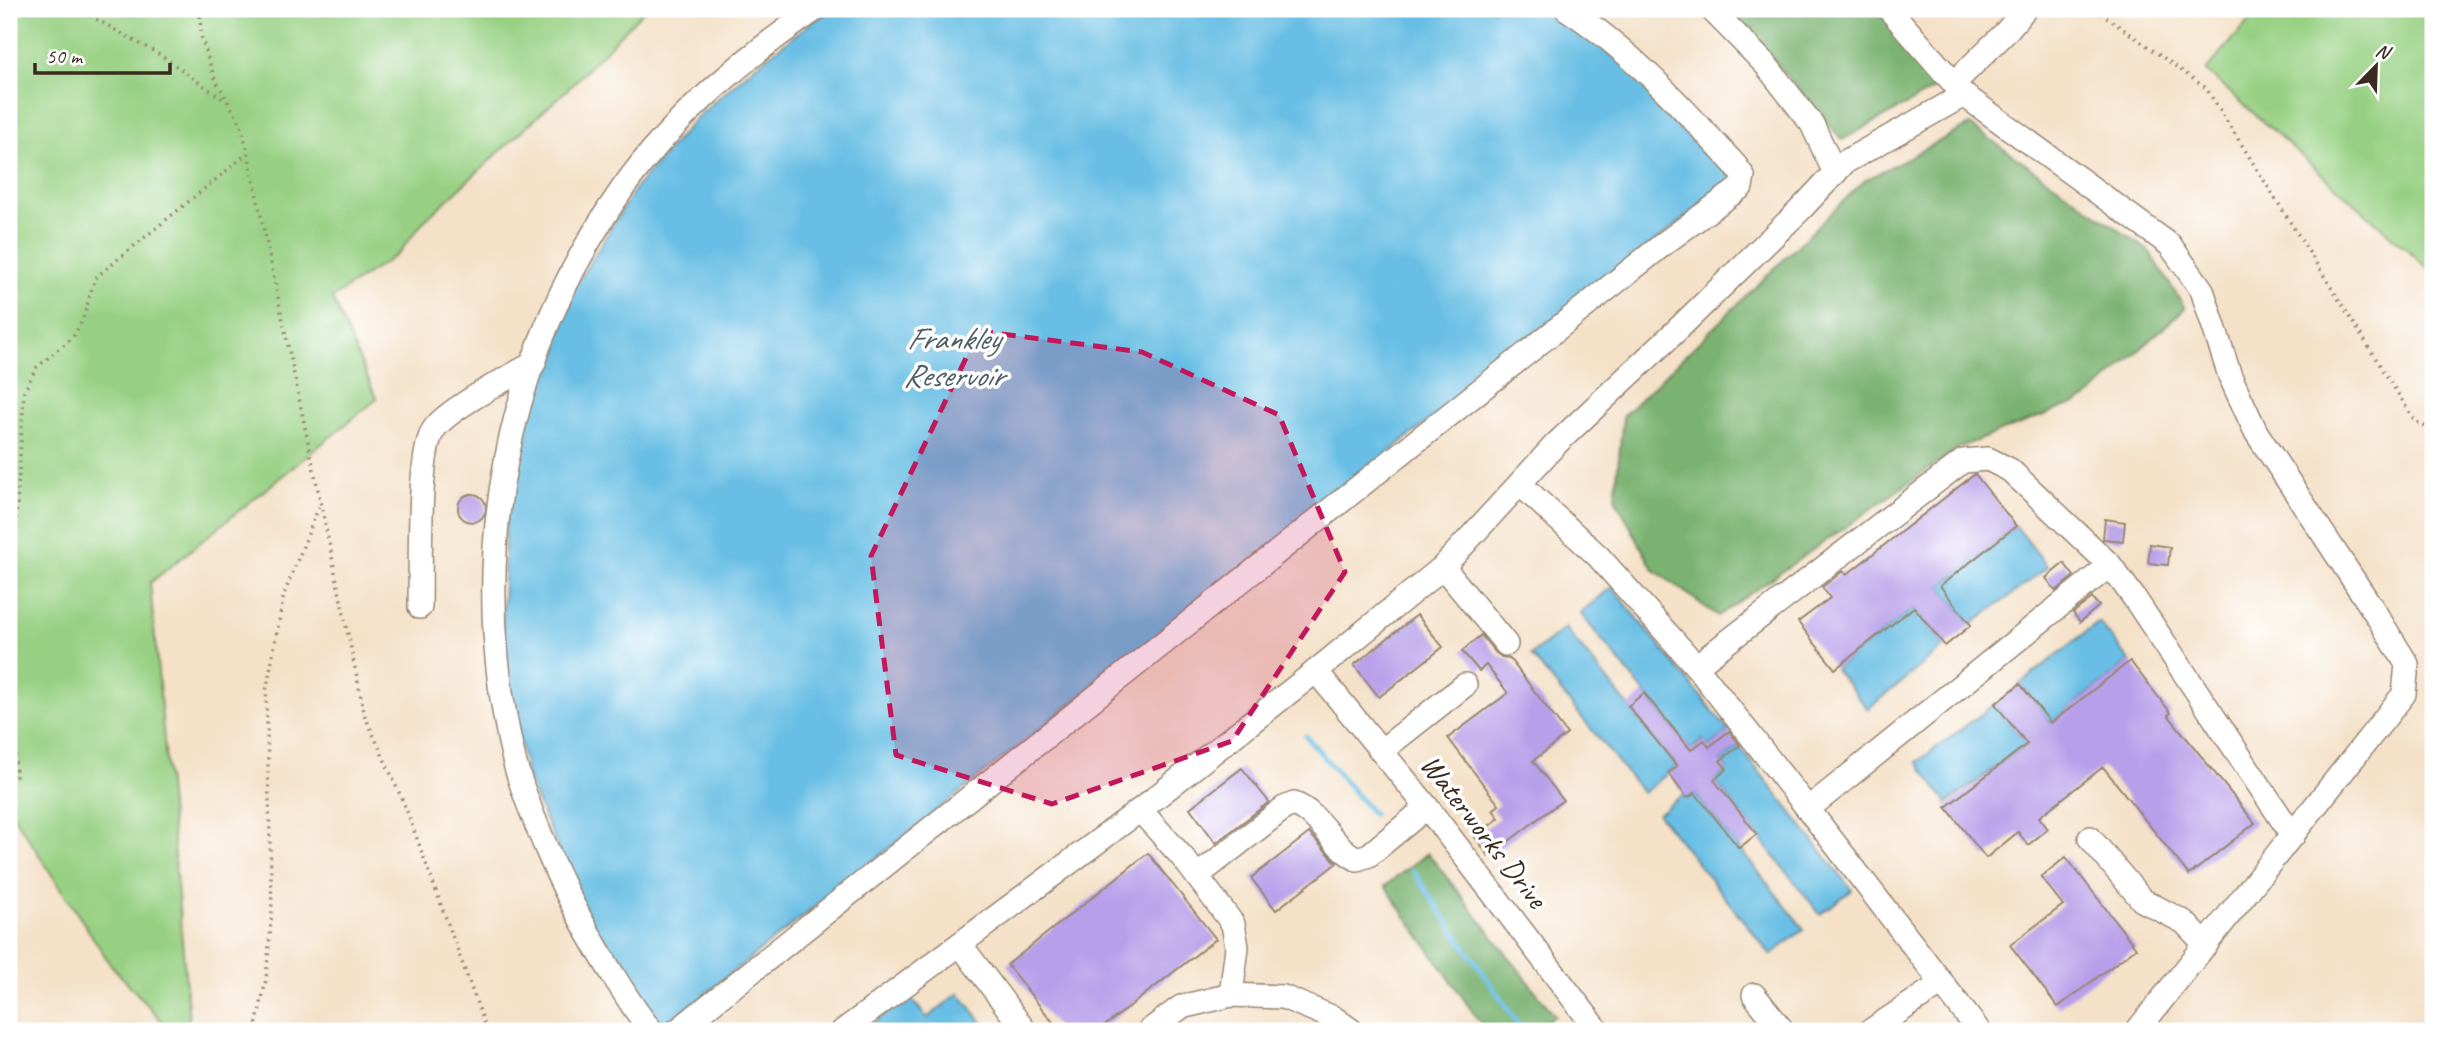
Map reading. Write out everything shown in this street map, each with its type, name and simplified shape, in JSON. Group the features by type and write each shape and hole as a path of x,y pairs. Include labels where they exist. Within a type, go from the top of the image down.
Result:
{"lane":[{"path":"652,1031 641,1019 598,951 569,899 515,762 497,663 494,599 500,484 520,399 560,296 624,186 674,128 726,76 816,9"},
{"path":"677,1031 1656,251 1741,187 1743,176 1736,166 1683,108 1628,55 1567,9"},
{"path":"1711,9 1766,65 1812,124 1835,173"},
{"path":"1889,9 1959,89 2171,244 2202,290 2230,376 2256,432 2407,664 2404,694 2137,1031"},
{"path":"843,1031 1140,810 1443,567 1556,444 1687,321 1845,162 1959,89 2025,9"},
{"path":"420,607 424,465 433,430 454,411 534,363"},
{"path":"1696,666 1963,461 1989,459 2010,470 2110,565 2293,835"},
{"path":"1520,484 1598,556 1696,666 1979,1031"},
{"path":"1808,809 2110,565"},
{"path":"1443,567 1506,644"},
{"name":"Waterworks Drive","path":"1316,671 1427,807 1598,1031"},
{"path":"1381,751 1465,685"},
{"path":"1197,876 1284,808 1294,804 1309,811 1333,841 1357,859 1369,855 1427,807"},
{"path":"1140,810 1233,923 1237,947 1231,995"},
{"path":"2090,838 2142,900 2184,922 2206,945"},
{"path":"960,944 1025,1031"},
{"path":"1870,1031 1942,984"},
{"path":"1149,1031 1181,1007 1231,995 1283,997 1334,1018 1352,1031"},
{"path":"1754,995 1783,1031"}],"path":[{"path":"78,9 162,56 229,103"},
{"path":"200,9 201,36 214,77 241,124 248,153 365,716 405,806 487,1031"},
{"path":"2095,9 2206,88 2414,421 2433,431"},
{"path":"9,781 16,776 10,615 24,392 36,368 73,337 83,319 95,278 248,153"},
{"path":"255,1031 266,980 272,911 266,692 284,594 320,502"}],"highlighted area":[{"path":"979,331 1142,352 1279,415 1345,572 1232,741 1052,804 896,755 871,556"}],"green space":[{"path":"9,9 645,9 571,86 424,221 399,253 332,298 377,399 150,583 189,1019 181,1031 171,1031 111,965 9,809"},
{"path":"1730,9 1879,9 1938,87 1842,140"},
{"path":"2259,9 2433,9 2433,273 2206,71"},
{"path":"1970,125 2149,251 2185,308 2086,399 1960,447 1718,616 1653,569 1615,498 1623,416 1865,180"},
{"path":"1428,853 1555,1016 1530,1031 1486,1031 1385,886"}],"water":[{"name":"Frankley Reservoir","path":"833,9 1549,9 1576,26 1625,65 1733,180 662,1028 620,972 594,931 527,778 502,647 506,509 531,396 570,295 636,187 695,119 755,66"},
{"path":"2016,526 2048,567 1971,625 1940,586"},
{"path":"1612,587 1729,731 1709,747 1703,740 1691,750 1580,613"},
{"path":"1914,607 1945,646 1868,709 1835,669"},
{"path":"2099,622 2130,661 2051,723 2020,684"},
{"path":"1565,628 1677,766 1643,793 1531,655"},
{"path":"1995,704 2027,744 1947,803 1917,762"},
{"path":"1739,746 1852,890 1820,914 1714,780 1727,769 1720,761"},
{"path":"1695,793 1804,929 1771,955 1658,814 1684,794 1688,798"},
{"path":"959,993 989,1031 864,1031 909,996 927,1018"}],"building":[{"path":"1975,474 2016,526 1940,586 1971,625 1945,646 1914,607 1835,669 1798,622 1830,598 1822,587 1843,571 1846,575"},
{"path":"472,494 482,498 486,508 482,518 472,522 462,518 458,508 462,498"},
{"path":"2105,519 2125,522 2123,541 2103,539"},
{"path":"2150,544 2170,547 2168,565 2148,563"},
{"path":"2064,563 2074,576 2056,591 2046,578"},
{"path":"2092,598 2099,606 2080,622 2073,613"},
{"path":"1417,615 1443,647 1379,697 1354,665"},
{"path":"1481,635 1496,653 1509,658 1567,734 1533,761 1563,800 1489,856 1475,837 1499,818 1493,810 1499,805 1448,738 1508,693 1486,665 1479,671 1462,651"},
{"path":"2130,661 2171,713 2168,715 2255,823 2189,875 2103,767 2039,817 2048,829 2028,845 2018,832 1986,858 1946,807 2027,744 1995,704 2020,684 2051,723"},
{"path":"1644,693 1691,750 1704,740 1709,747 1729,731 1740,745 1720,761 1727,769 1714,780 1757,834 1739,848 1695,793 1687,798 1668,773 1677,766 1628,706"},
{"path":"1242,768 1269,802 1216,843 1190,808"},
{"path":"1309,833 1337,863 1276,910 1251,878"},
{"path":"1148,853 1216,939 1098,1031 1060,1031 1007,965"},
{"path":"2066,857 2136,948 2058,1007 2010,945 2063,905 2041,877"}],"waterway":[{"path":"1306,736 1373,814"},
{"path":"1413,871 1523,1031"}]}
